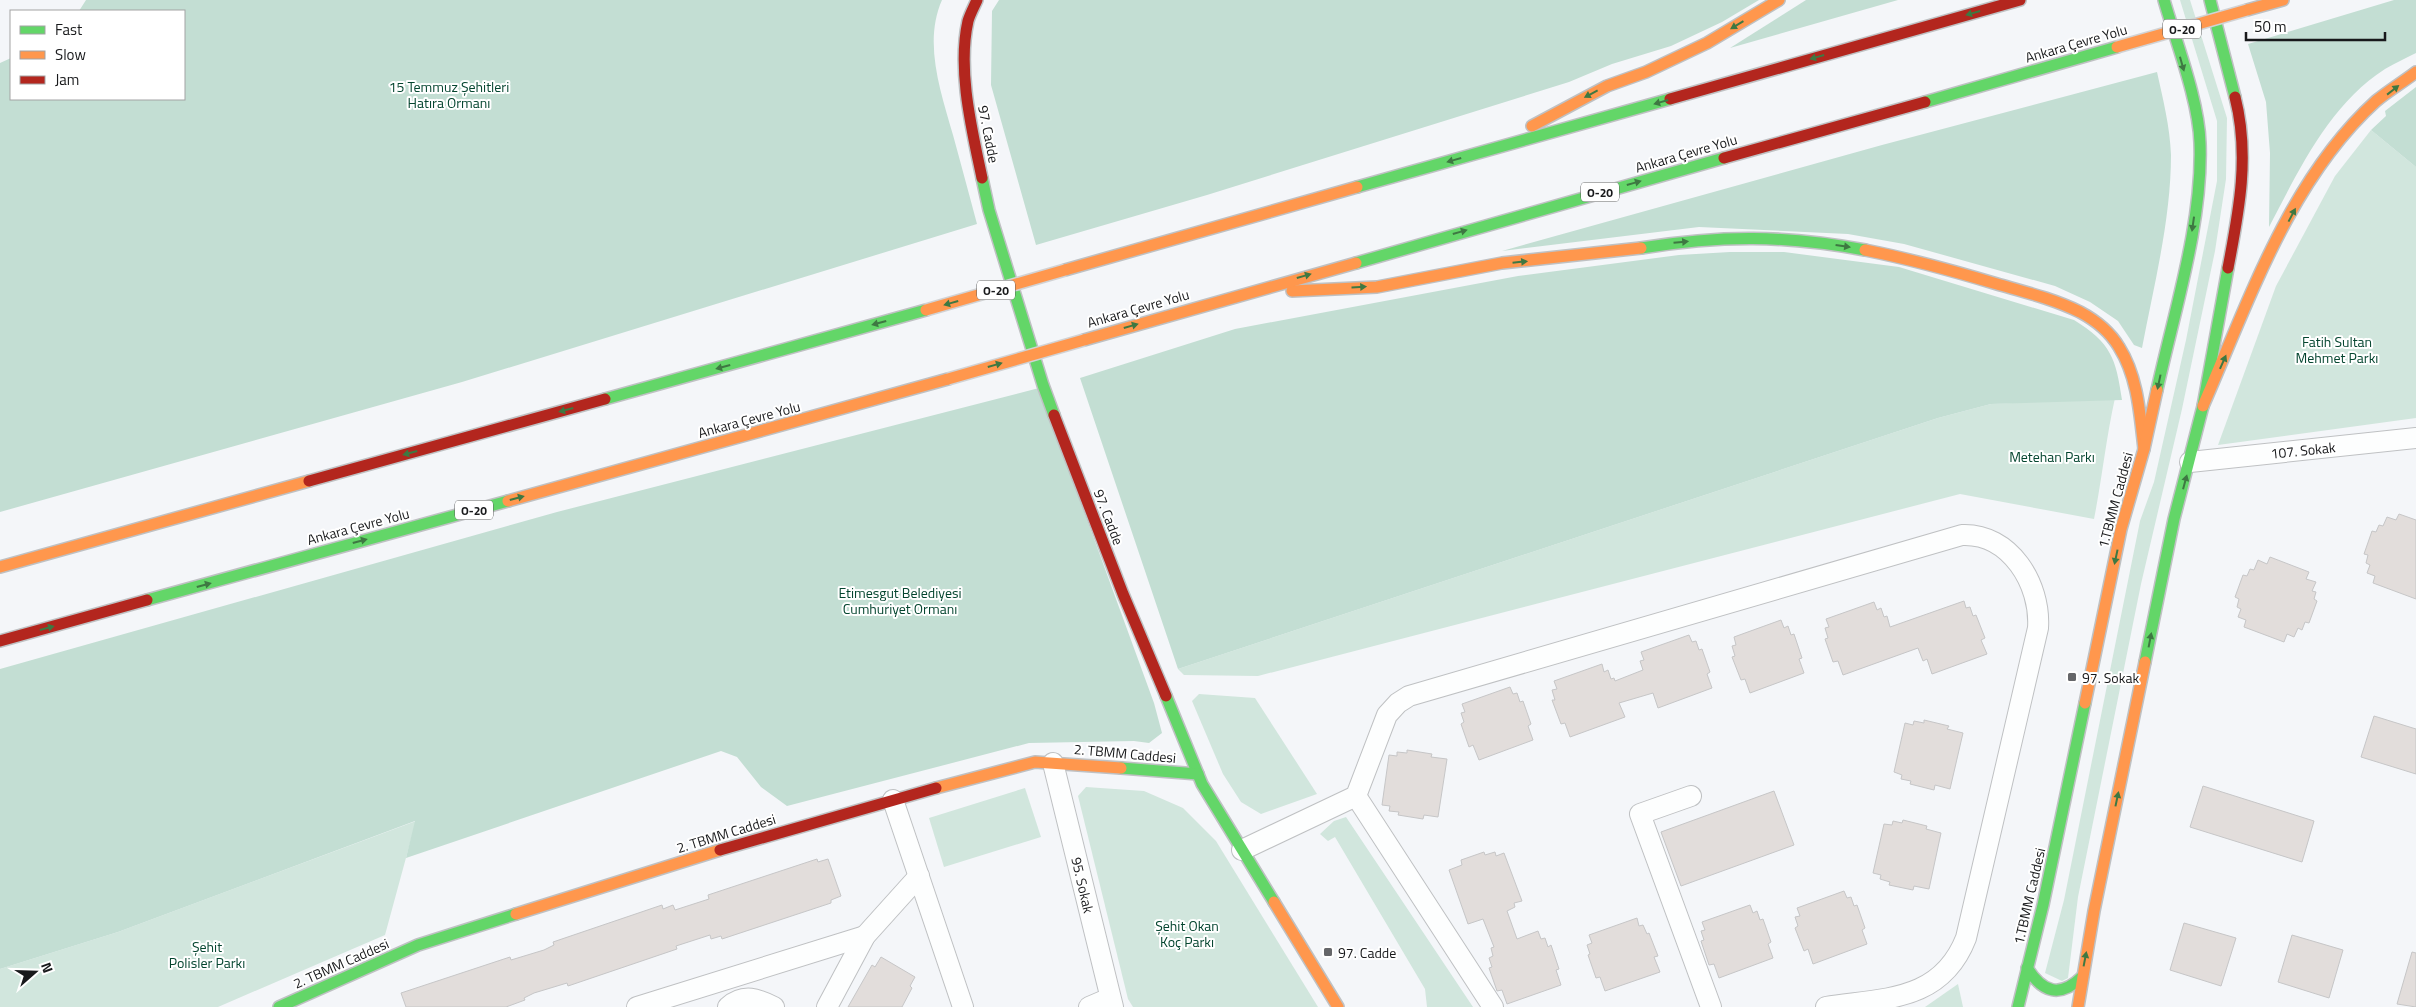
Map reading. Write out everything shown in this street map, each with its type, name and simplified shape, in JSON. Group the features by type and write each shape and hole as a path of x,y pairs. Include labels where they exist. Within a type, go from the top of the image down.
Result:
{"main road":[{"name":"97. Cadde","path":"976,0 968,21 966,49 968,114 989,210 1043,385 1123,594 1198,774 1338,1007"},
{"path":"1486,151 1607,86 1646,72 1707,43 1779,0"},
{"name":"O-20","path":"0,567 926,310 2020,0"},
{"name":"1.TBMM Caddesi","path":"2018,1007 2044,905 2122,529 2144,449 2192,234 2199,186 2200,142 2195,110 2164,0"},
{"path":"2078,1007 2082,977 2174,519 2203,406 2242,193 2244,155 2240,115 2210,0"},
{"name":"Ankara Çevre Yolu","path":"0,641 948,379 1241,294 2283,0"},
{"path":"2203,406 2262,271 2309,182 2330,150 2347,129 2365,112 2416,72"},
{"path":"1241,294 1387,286 1501,264 1592,255 1677,242 1746,237 1805,241 1870,250 2030,293 2077,311 2101,324 2119,345 2129,365 2136,389 2144,449"},
{"name":"2. TBMM Caddesi","path":"279,1007 316,1000 418,945 779,832 1016,766 1035,762 1198,774"},
{"path":"2028,968 2036,982 2044,988 2054,991 2065,990 2075,985 2082,977"}],"street":[{"name":"107. Sokak","path":"2190,462 2416,438"},
{"path":"1242,850 1356,796 1387,715 1398,703 1408,696 1962,535 1981,536 1998,544 2024,571 2032,587 2038,615 2038,628 1966,938 1951,966 1941,977 1926,988 1909,994 1826,1007"},
{"name":"95. Sokak","path":"1054,763 1111,1002"},
{"path":"1356,796 1493,1007"},
{"path":"1691,796 1640,814 1711,1007"},
{"path":"894,800 963,1007"},
{"path":"827,1007 865,936 919,876"},
{"path":"638,1007 865,936"},
{"path":"728,1007 745,998 756,998 774,1007"},
{"path":"1089,1007 1111,1002"}],"green space":[{"name":"15 Temmuz Şehitleri Hatıra Ormanı","path":"86,0 942,0 934,33 936,68 977,224 462,382 0,512 0,63 10,58 10,100 185,100 185,10 80,10"},
{"path":"999,0 1759,0 1722,22 1671,46 1612,64 1569,82 1207,195 1036,245 991,85 992,11"},
{"path":"1806,0 1898,0 1730,48"},
{"path":"2180,0 2190,0 2227,118 2226,179 2215,251 2182,409 2141,584 2078,897 2068,978 2062,981 2045,973 2064,900 2140,521 2154,482 2186,340 2217,181 2217,121"},
{"path":"2394,0 2416,0 2416,53 2385,69 2347,101 2317,140 2304,161 2269,227 2270,153 2266,102 2248,44"},
{"path":"2157,72 2169,134 2171,155 2170,179 2165,228 2142,348 2134,345 2118,321 2090,302 2055,286 1904,244 1848,234 1699,227 1502,251 1882,145"},
{"path":"2416,87 2416,167 2371,130 2386,116 2385,111"},
{"name":"Fatih Sultan Mehmet Parkı","path":"2371,130 2416,167 2416,418 2218,445 2276,286 2335,176"},
{"path":"1730,252 1784,252 1899,267 2074,320 2096,336 2110,353 2117,373 2122,400 1991,404 1938,418 1178,669 1080,378 1235,329 1518,276 1679,255"},
{"name":"Etimesgut Belediyesi Cumhuriyet Ormanı","path":"1039,388 1154,703 1162,733 1149,743 1134,741 1029,743 787,806 761,787 737,757 721,751 406,858 415,821 118,932 0,969 0,669 557,512"},
{"name":"Metehan Parkı","path":"2115,398 2094,519 1960,494 1258,676 1184,675 1178,669 1938,418 1991,404"},
{"path":"1199,694 1255,698 1317,794 1261,814 1241,802 1223,774 1192,701"},
{"name":"Şehit Okan Koç Parkı","path":"1086,787 1144,791 1183,808 1216,841 1318,1007 1133,1007 1128,999 1078,796"},
{"path":"1025,788 1041,837 944,867 929,818"},
{"path":"1346,817 1473,1007 1427,1007 1425,989 1335,837 1328,841 1320,834 1334,821"},
{"name":"Şehit Polisler Parkı","path":"416,821 385,935 218,1007 0,1007 0,969 118,932"},
{"path":"1958,984 1963,1007 1925,1007"}],"building":[{"path":"2399,514 2416,520 2416,599 2373,583 2375,576 2367,573 2370,565 2366,563 2368,555 2364,554 2372,531 2376,532 2379,525 2383,526 2387,517 2396,520"},
{"path":"2270,557 2309,572 2306,579 2316,582 2312,591 2316,592 2314,599 2317,601 2309,623 2305,622 2302,630 2298,628 2294,637 2287,634 2284,642 2244,627 2246,620 2238,617 2241,609 2237,607 2239,599 2235,597 2243,575 2247,576 2250,569 2254,570 2258,560 2267,564"},
{"path":"1964,601 1966,608 1970,607 1973,616 1976,615 1985,638 1981,640 1987,654 1932,674 1927,659 1923,661 1918,648 1843,675 1838,661 1833,662 1825,639 1828,638 1825,628 1829,627 1826,619 1874,602 1877,610 1881,608 1884,617 1887,616 1890,627"},
{"path":"1781,620 1784,628 1788,626 1791,635 1794,634 1802,658 1799,659 1804,673 1750,693 1745,679 1741,680 1732,657 1735,656 1732,646 1736,645 1734,637"},
{"path":"1689,635 1692,642 1696,641 1699,650 1702,649 1710,672 1707,674 1712,688 1658,708 1653,693 1619,703 1625,717 1570,737 1565,723 1561,724 1552,700 1555,700 1552,690 1557,689 1554,681 1602,664 1604,672 1608,670 1611,679 1614,678 1615,681 1643,670 1640,661 1644,660 1641,652"},
{"path":"1510,687 1513,694 1517,693 1520,702 1523,701 1531,724 1528,726 1533,740 1479,760 1473,745 1469,747 1461,724 1464,722 1461,713 1465,712 1462,704"},
{"path":"2374,716 2416,729 2416,774 2361,757"},
{"path":"1924,720 1949,726 1947,729 1963,733 1950,789 1935,785 1934,790 1910,784 1911,781 1901,779 1902,775 1894,772 1905,723 1913,725 1914,721 1924,723"},
{"path":"1407,750 1432,754 1431,757 1447,759 1438,817 1424,815 1423,819 1398,815 1399,812 1389,811 1390,806 1382,805 1389,755 1397,756 1397,752 1407,753"},
{"path":"2203,786 2314,821 2302,862 2190,827"},
{"path":"1774,791 1794,845 1681,886 1661,832"},
{"path":"1903,820 1927,826 1926,829 1941,833 1929,889 1914,886 1913,890 1889,885 1890,882 1880,879 1881,875 1873,873 1884,824 1892,825 1893,821 1902,823"},
{"path":"1484,852 1485,855 1495,852 1496,856 1504,853 1522,901 1514,903 1515,907 1507,911 1517,939 1538,931 1541,939 1545,938 1548,947 1551,945 1559,969 1556,970 1561,985 1507,1004 1502,990 1497,991 1489,968 1492,967 1489,958 1493,956 1491,948 1494,947 1483,919 1468,924 1449,870 1462,865 1461,860"},
{"path":"817,859 818,862 828,859 841,896 831,900 831,903 722,939 721,936 711,939 710,935 676,946 677,949 568,986 567,983 534,993 524,998 525,1000 506,1007 406,1007 401,993 510,957 511,960 544,950 554,945 553,942 662,905 663,909 673,905 675,910 709,899 708,895"},
{"path":"1844,891 1847,898 1851,897 1854,906 1857,905 1865,928 1862,930 1867,944 1813,964 1808,949 1804,951 1795,928 1798,926 1795,917 1800,916 1797,908"},
{"path":"1750,905 1753,913 1757,911 1760,920 1763,919 1771,942 1768,944 1773,958 1719,978 1714,964 1709,965 1701,941 1704,940 1701,931 1705,930 1702,922"},
{"path":"1637,918 1639,926 1643,925 1647,934 1649,933 1658,956 1654,957 1660,972 1605,991 1600,977 1596,978 1588,955 1590,954 1587,945 1592,943 1589,935"},
{"path":"2184,923 2236,938 2221,986 2170,970"},
{"path":"2292,935 2343,950 2329,998 2278,982"},
{"path":"2412,952 2416,953 2416,1007 2397,1004"},
{"path":"881,957 915,977 910,986 912,988 902,1007 848,1007 872,965 875,967"}],"traffic: fast":[{"path":"2157,390 2186,267 2197,204 2200,173 2200,143 2196,109 2164,0"},
{"path":"2210,0 2235,97"},
{"path":"1925,102 2117,47"},
{"path":"1357,187 1670,99"},
{"path":"1356,263 1724,158"},
{"path":"982,178 989,210 1054,415"},
{"path":"1641,248 1699,241 1753,238 1780,239 1865,250"},
{"path":"2145,662 2174,519 2203,406 2228,268"},
{"path":"605,399 926,310"},
{"path":"147,600 508,501"},
{"path":"1166,696 1202,784 1274,902"},
{"path":"2018,1007 2043,905 2085,703"},
{"path":"1121,768 1198,774"},
{"path":"279,1007 418,945 516,914"},
{"path":"2027,968 2039,983 2052,990 2066,988 2082,977"}],"traffic: slow":[{"path":"1532,126 1607,86 1646,72 1707,43 1779,0"},
{"path":"2247,10 2283,0"},
{"path":"2117,47 2247,10"},
{"path":"2203,406 2274,244 2295,205 2319,167 2345,132 2376,101 2416,72"},
{"path":"1065,270 1357,187"},
{"path":"1292,291 1377,287 1502,263 1641,248"},
{"path":"1865,250 1899,257 2039,296 2070,307 2091,319 2107,331 2125,359 2130,371 2137,396 2144,449"},
{"path":"1084,340 1356,263"},
{"path":"926,310 1065,270"},
{"path":"948,379 1084,340"},
{"path":"508,501 948,379"},
{"path":"2085,703 2121,529 2144,449 2157,390"},
{"path":"0,567 309,481"},
{"path":"2078,1007 2094,911 2145,662"},
{"path":"936,788 1035,762 1121,768"},
{"path":"516,914 720,850"},
{"path":"1274,902 1338,1007"}],"traffic: jam":[{"path":"977,0 968,21 964,59 967,100 982,178"},
{"path":"1670,99 2020,0"},
{"path":"2228,268 2239,204 2242,162 2242,140 2235,97"},
{"path":"1724,158 1925,102"},
{"path":"309,481 605,399"},
{"path":"1054,415 1123,594 1166,696"},
{"path":"0,641 147,600"},
{"path":"720,850 936,788"}],"place":[{"name":"97. Sokak","path":"2072,677"},
{"name":"97. Cadde","path":"1328,952"}]}
